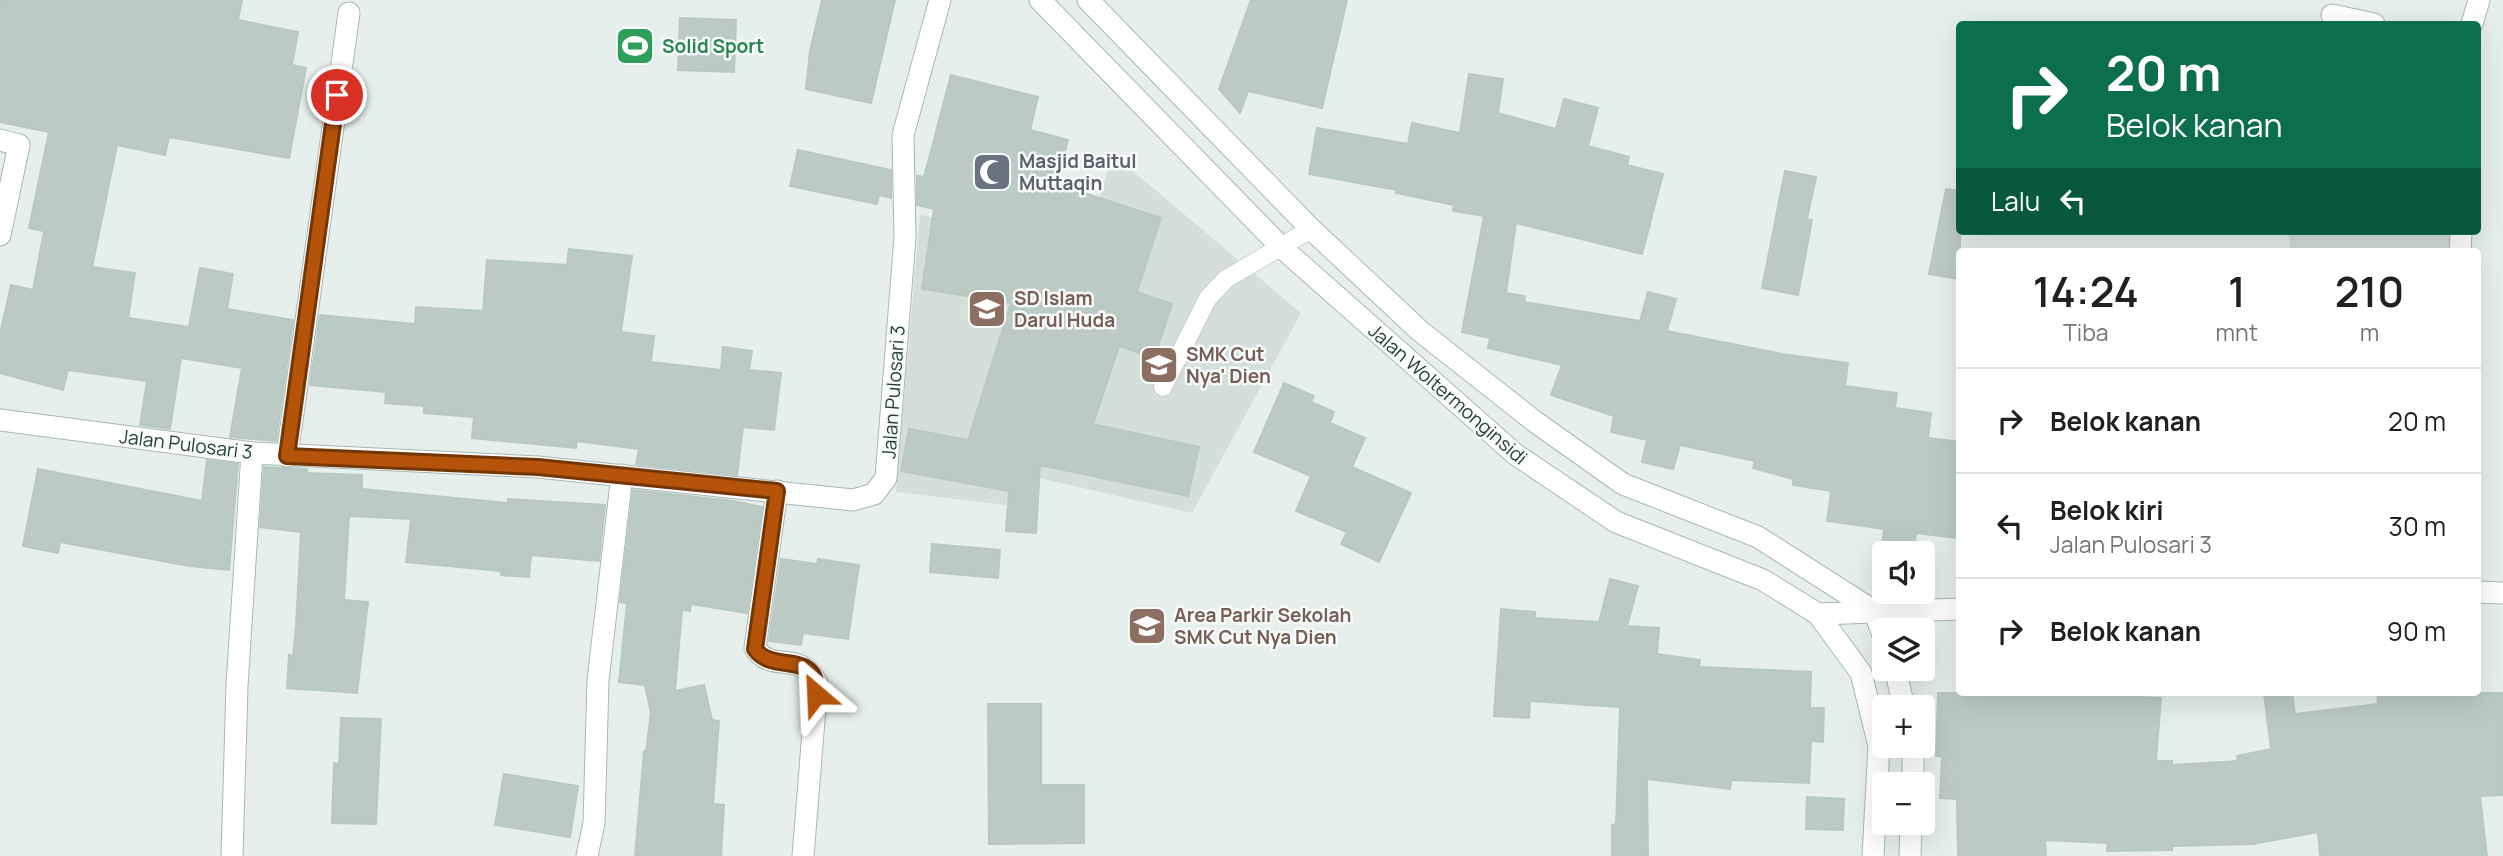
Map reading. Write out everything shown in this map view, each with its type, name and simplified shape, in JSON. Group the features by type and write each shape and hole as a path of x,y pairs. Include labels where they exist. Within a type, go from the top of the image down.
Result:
{"street":[{"name":"Jalan Pulosari 3","path":"0,420 287,456 538,467 853,500 874,494 886,478 905,237 902,135 940,0"},
{"name":"Jalan Woltermonginsidi","path":"1040,0 1281,247 1515,454 1616,522 1763,580 1818,614 1861,673 1880,746 1873,856"},
{"name":"Jalan Woltermonginsidi","path":"1088,0 1311,229 1420,331 1534,421 1623,484 1758,537 1874,611"},
{"path":"2473,21 2479,0"},
{"path":"287,456 349,13"},
{"path":"2332,15 2360,21"},
{"path":"0,140 19,145 0,234"},
{"path":"232,856 237,686 252,453"},
{"path":"587,856 594,823 598,680 622,475"},
{"path":"777,491 755,649 766,660 801,664 811,672 817,683 803,856"},
{"path":"2481,592 2503,593"},
{"path":"1818,614 1956,608"},
{"path":"1874,611 1877,618"},
{"path":"1910,856 1911,835"}],"lane":[{"path":"1163,387 1208,299 1226,279 1311,229"}],"shaded area":[{"name":"SMK Cut Nya' Dien","path":"1113,154 1301,313 1192,513 1013,472 1016,451 1006,505 896,492 920,214 1019,244 1078,267"},
{"path":"2289,235 2450,235 2450,248 2290,248"}],"building":[{"path":"0,0 242,0 238,20 298,32 292,65 306,68 289,158 169,137 165,155 117,145 92,267 135,273 128,318 189,327 200,268 233,274 227,309 293,320 276,441 230,437 242,368 181,358 170,429 140,425 147,381 68,370 63,390 0,373 0,334 11,285 33,290 44,231 29,228 49,132 0,122"},
{"path":"822,0 895,0 871,103 806,89 810,51"},
{"path":"1251,0 1347,0 1322,108 1248,91 1240,113 1219,89"},
{"path":"680,18 736,20 734,72 678,70"},
{"path":"1469,74 1503,79 1498,113 1556,129 1564,99 1598,108 1588,146 1629,157 1627,165 1663,174 1642,254 1516,223 1506,293 1525,296 1524,302 1640,321 1648,292 1676,299 1667,331 1782,354 1848,363 1845,386 1897,393 1895,408 1931,413 1928,438 1956,442 1956,538 1916,533 1915,541 1882,541 1884,529 1827,521 1831,491 1793,485 1793,479 1753,468 1755,461 1680,445 1673,469 1642,462 1647,440 1611,432 1614,416 1551,395 1562,365 1488,348 1490,338 1462,332 1484,216 1453,211 1454,205 1396,193 1397,190 1309,174 1317,128 1408,144 1412,123 1460,133"},
{"path":"951,75 1038,97 1030,130 1068,140 1056,184 1161,218 1137,292 1172,304 1154,358 1119,346 1093,424 1199,447 1188,496 1040,465 1036,533 1006,531 1009,491 901,471 909,429 968,440 1011,303 922,289 934,209 917,205 917,176 924,177"},
{"path":"798,150 891,170 891,198 879,195 877,204 790,186"},
{"path":"1785,171 1816,177 1807,219 1812,220 1798,295 1762,288"},
{"path":"1946,189 1956,190 1956,235 1960,235 1960,248 1956,248 1956,278 1929,274"},
{"path":"569,249 632,256 621,332 654,336 651,362 721,370 723,347 752,351 749,370 781,373 774,430 743,427 737,475 636,464 639,449 577,441 576,448 472,438 474,417 424,413 424,406 385,403 386,392 310,385 320,315 415,324 416,307 483,311 487,260 567,265"},
{"path":"1284,383 1314,396 1311,402 1334,412 1330,423 1365,438 1352,467 1411,493 1379,562 1341,544 1347,532 1296,511 1311,476 1254,452"},
{"path":"207,460 238,464 229,570 189,566 60,542 58,553 23,546 38,469 202,501"},
{"path":"264,467 307,469 307,473 362,475 362,489 508,503 508,499 605,505 599,561 531,555 529,577 501,575 501,571 406,562 411,519 349,516 344,600 368,602 357,693 287,688 289,655 293,656 296,627 301,532 260,527"},
{"path":"633,490 734,501 762,507 747,613 691,604 690,611 682,610 675,691 704,685 712,720 719,721 713,804 724,805 721,856 635,856 644,751 651,713 645,685 619,682 627,603 620,602"},
{"path":"932,544 1000,550 998,578 930,572"},
{"path":"781,559 817,564 818,559 859,565 848,639 803,633 801,645 769,641"},
{"path":"1610,579 1638,586 1627,626 1659,628 1657,654 1700,660 1699,667 1811,672 1810,708 1824,708 1823,742 1811,741 1809,783 1731,780 1730,789 1647,779 1648,856 1612,856 1612,825 1616,824 1620,707 1530,701 1529,718 1494,716 1501,609 1535,612 1535,618 1599,622"},
{"path":"1938,693 1956,693 1956,696 2161,698 2156,761 2172,761 2172,765 2238,761 2237,756 2271,749 2264,696 2292,696 2295,714 2378,704 2377,696 2481,696 2481,693 2503,693 2503,795 2480,796 2487,856 2320,856 2318,832 2253,844 2172,846 2172,850 2107,851 2108,843 2045,840 2046,856 1958,856 1957,799 1940,798 1942,757 1936,756"},
{"path":"988,704 1041,704 1041,785 1084,785 1084,843 989,844"},
{"path":"341,718 381,719 376,824 332,823 334,763 339,764"},
{"path":"504,774 578,786 570,837 495,825"},
{"path":"1807,797 1844,799 1843,830 1806,829"}],"place":[{"name":"Solid Sport","path":"635,46"},
{"name":"Masjid Baitul Muttaqin","path":"992,172"},
{"name":"SD Islam Darul Huda","path":"987,309"},
{"name":"SMK Cut Nya' Dien","path":"1159,365"},
{"name":"Area Parkir Sekolah SMK Cut Nya Dien","path":"1147,626"}],"route":[{"path":"337,95 287,456 538,467 777,491 755,649 760,657 766,660 801,664 811,672 817,683 816,694"}]}
